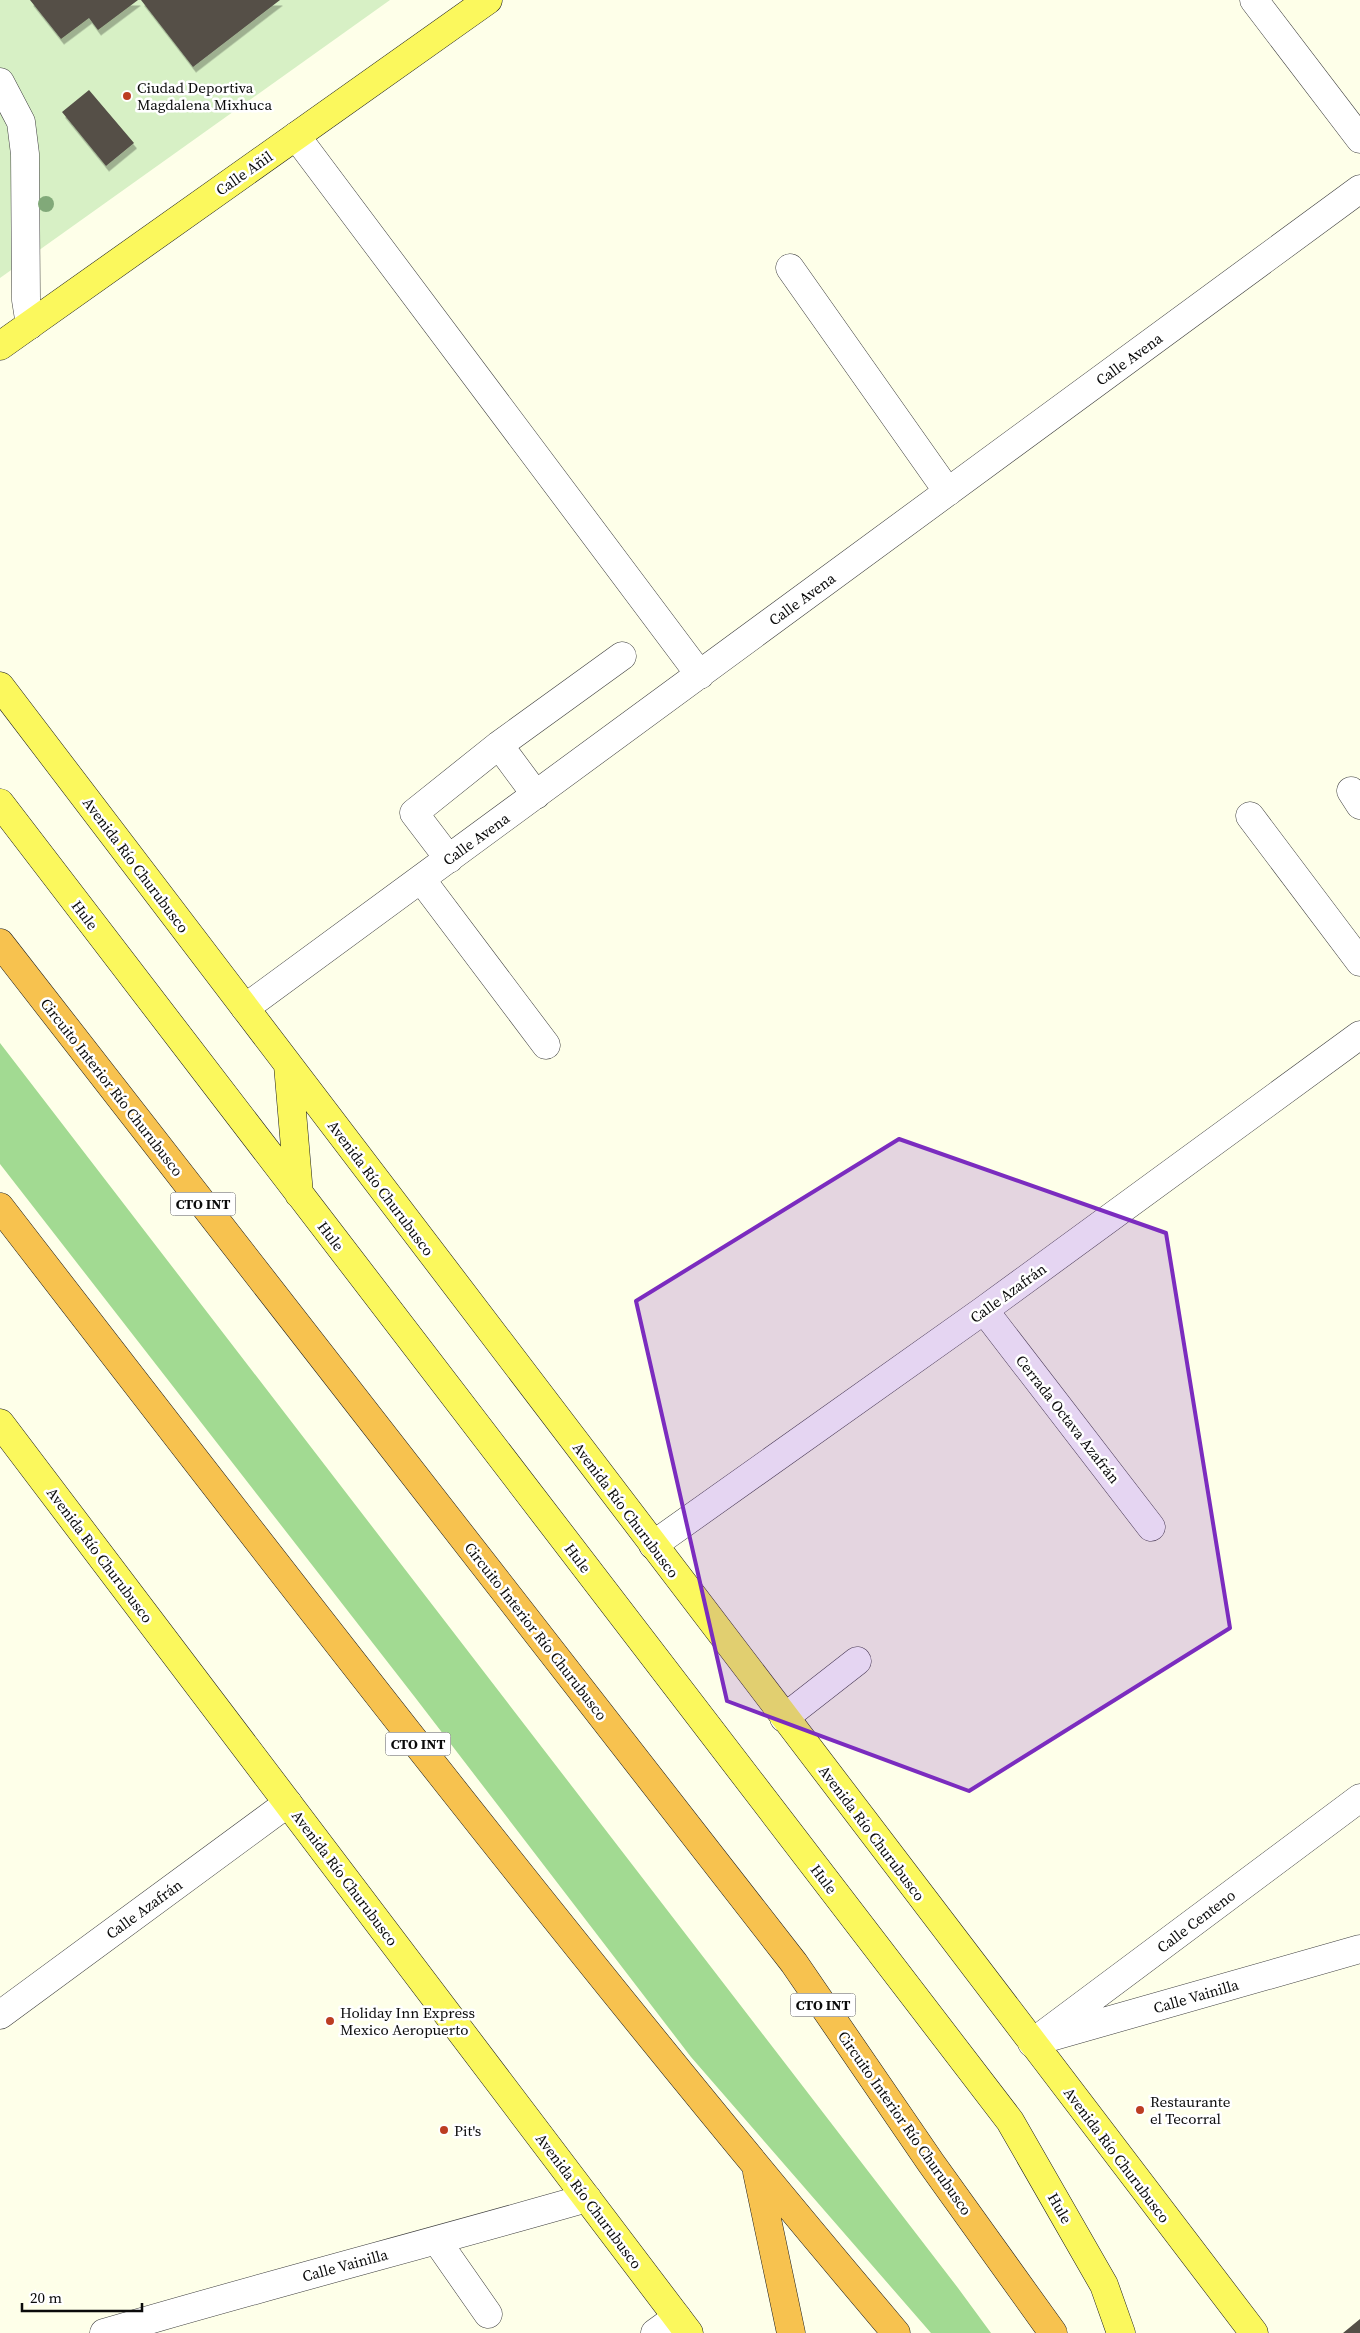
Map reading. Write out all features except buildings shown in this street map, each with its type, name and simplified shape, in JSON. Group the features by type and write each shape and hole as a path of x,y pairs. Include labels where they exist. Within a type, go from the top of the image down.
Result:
{"highway":[{"name":"Circuito Interior Río Churubusco","path":"0,943 794,1963 931,2163 1053,2333"},
{"name":"CTO INT","path":"0,1207 226,1500 610,1988 756,2168 896,2333"},
{"path":"756,2168 790,2333"}],"main road":[{"name":"Calle Añil","path":"0,346 488,0"},
{"name":"Avenida Río Churubusco","path":"0,686 1254,2333"},
{"name":"Hule","path":"0,803 1010,2121 1104,2285 1122,2333"},
{"path":"288,1065 299,1194"},
{"name":"Avenida Río Churubusco","path":"0,1423 683,2325"}],"street":[{"path":"1254,0 1360,139"},
{"path":"0,82 10,125 25,154 26,300 30,325"},
{"path":"296,136 700,675"},
{"name":"Calle Avena","path":"244,1008 1360,190"},
{"path":"790,268 948,492"},
{"path":"449,859 414,813 499,745 622,656"},
{"path":"499,745 536,795"},
{"path":"1250,816 1360,962"},
{"path":"421,879 546,1045"},
{"name":"Calle Azafrán","path":"653,1545 984,1310 1360,1035"},
{"name":"Cerrada Octava Azafrán","path":"984,1310 1151,1527"},
{"path":"784,1718 857,1661"},
{"name":"Calle Centeno","path":"1032,2043 1360,1798"},
{"name":"Calle Azafrán","path":"0,2015 288,1803"},
{"name":"Calle Vainilla","path":"1032,2043 1360,1949"},
{"name":"Calle Vainilla","path":"104,2333 272,2284 437,2241 587,2198"},
{"path":"437,2241 488,2314"},
{"path":"655,2333 683,2325"}],"highlighted area":[{"path":"899,1139 1166,1233 1230,1628 969,1791 727,1701 636,1301"}],"green space":[{"name":"Ciudad Deportiva Magdalena Mixhuca","path":"0,0 390,0 0,278"},
{"path":"0,1043 991,2333 931,2333 691,2057 414,1696 0,1164"}],"place":[{"name":"Ciudad Deportiva Magdalena Mixhuca","path":"127,96"},
{"name":"Holiday Inn Express Mexico Aeropuerto","path":"330,2021"},
{"name":"Restaurante el Tecorral","path":"1140,2110"},
{"name":"Pit's","path":"444,2130"}]}
